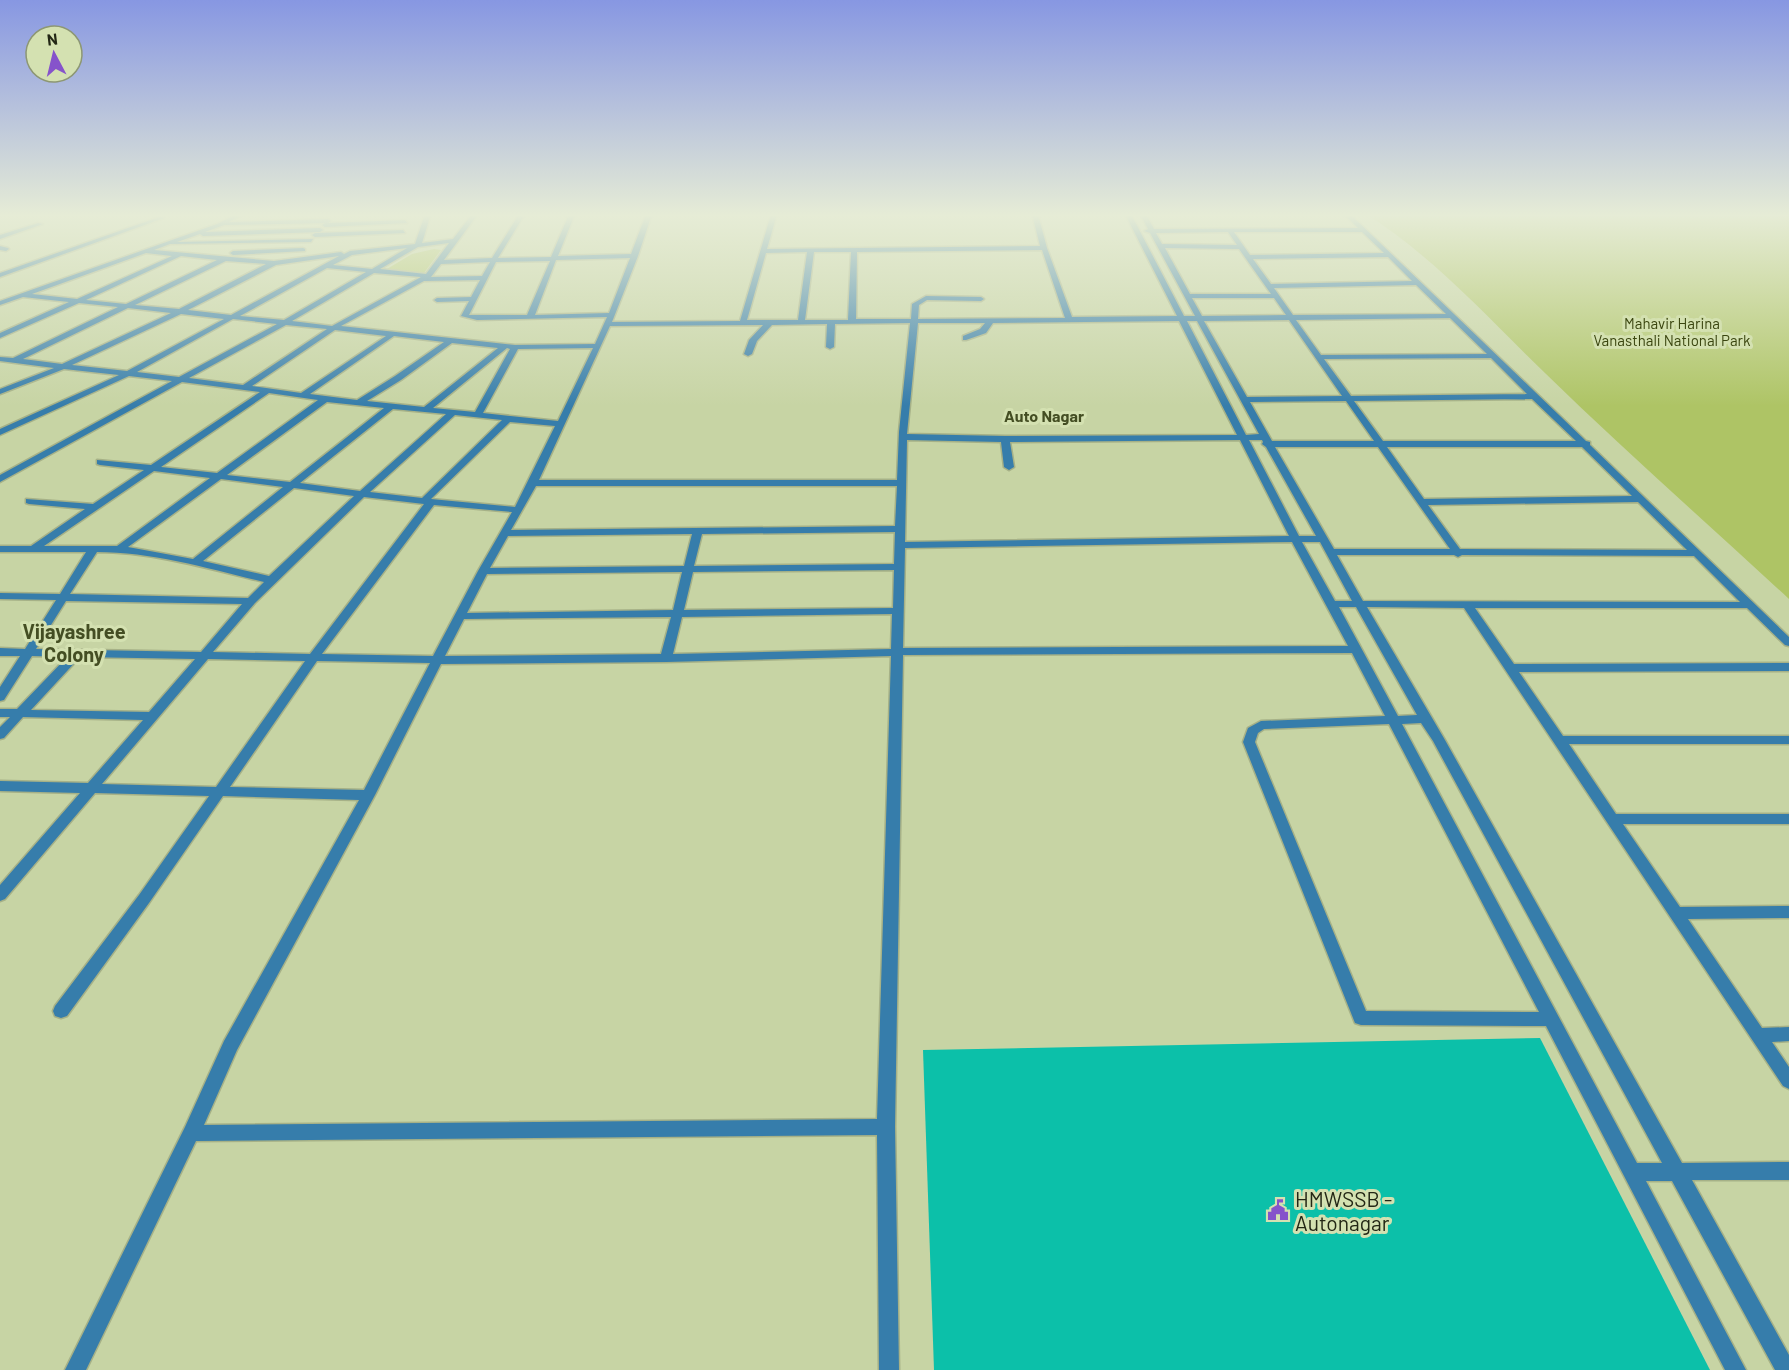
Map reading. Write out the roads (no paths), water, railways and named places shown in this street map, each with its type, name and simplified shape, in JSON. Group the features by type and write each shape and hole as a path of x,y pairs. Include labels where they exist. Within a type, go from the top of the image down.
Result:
{"street":[{"path":"0,303 69,278"},
{"path":"0,336 129,278"},
{"path":"15,360 184,278"},
{"path":"0,393 62,367 245,278"},
{"path":"0,432 126,375 301,278"},
{"path":"0,479 363,278"},
{"path":"245,387 335,327 425,278 484,278 465,316 467,318 852,322 1454,316"},
{"path":"530,317 545,278"},
{"path":"75,1370 191,1133 230,1046 368,795 459,616 533,483 610,320 626,278"},
{"path":"743,322 755,278"},
{"path":"801,322 807,278"},
{"path":"852,322 853,278"},
{"path":"1055,278 1069,319"},
{"path":"1160,278 1296,540 1356,649 1736,1370"},
{"path":"1179,278 1244,400 1439,740 1676,1170 1784,1358"},
{"path":"1263,278 1458,554"},
{"path":"1415,278 1789,643"},
{"path":"1269,286 1420,283"},
{"path":"22,295 515,347 597,346"},
{"path":"1189,296 1275,296"},
{"path":"889,1370 886,1127 903,437 915,304 920,300 981,298"},
{"path":"437,300 473,299"},
{"path":"966,338 983,331 991,320"},
{"path":"748,354 753,340 770,322"},
{"path":"830,347 831,322"},
{"path":"303,395 393,334"},
{"path":"358,403 451,340"},
{"path":"425,410 505,346"},
{"path":"477,416 515,347"},
{"path":"1319,357 1495,356"},
{"path":"0,359 452,414 560,424"},
{"path":"33,549 268,390"},
{"path":"1244,400 1536,396"},
{"path":"119,549 325,399"},
{"path":"195,562 391,406"},
{"path":"0,895 251,601 360,493 452,414"},
{"path":"61,1011 144,899 314,657 427,502 507,420"},
{"path":"903,437 1268,440 1381,444 1587,444"},
{"path":"1005,439 1009,467"},
{"path":"100,462 427,502 519,510"},
{"path":"533,483 902,483"},
{"path":"1422,502 1642,500"},
{"path":"29,501 94,507"},
{"path":"504,533 900,529"},
{"path":"666,658 698,531"},
{"path":"900,545 1323,539"},
{"path":"0,697 94,548"},
{"path":"0,549 119,549 195,562 271,580"},
{"path":"1330,552 1697,553"},
{"path":"483,571 899,567"},
{"path":"0,597 251,601"},
{"path":"1331,604 1361,606 1752,606"},
{"path":"1468,605 1789,1081"},
{"path":"459,616 898,611"},
{"path":"0,652 437,660 666,658 897,651 1356,649"},
{"path":"0,735 75,654"},
{"path":"1511,668 1789,667"},
{"path":"0,713 153,716"},
{"path":"1425,719 1261,725 1252,731 1249,742 1362,1018 1551,1019"},
{"path":"1560,740 1789,740"},
{"path":"0,786 368,795"},
{"path":"1612,819 1789,819"},
{"path":"1676,914 1789,912"},
{"path":"1758,1035 1789,1034"},
{"path":"191,1133 886,1127"},
{"path":"1632,1172 1789,1171"}],"place":[{"name":"HMWSSB - Autonagar","path":"1278,1210"}],"district":[{"name":"Auto Nagar","path":"1044,415"},
{"name":"Vijayashree Colony","path":"74,642"}],"park label":[{"name":"Mahavir Harina Vanasthali National Park","path":"1672,332"}]}
